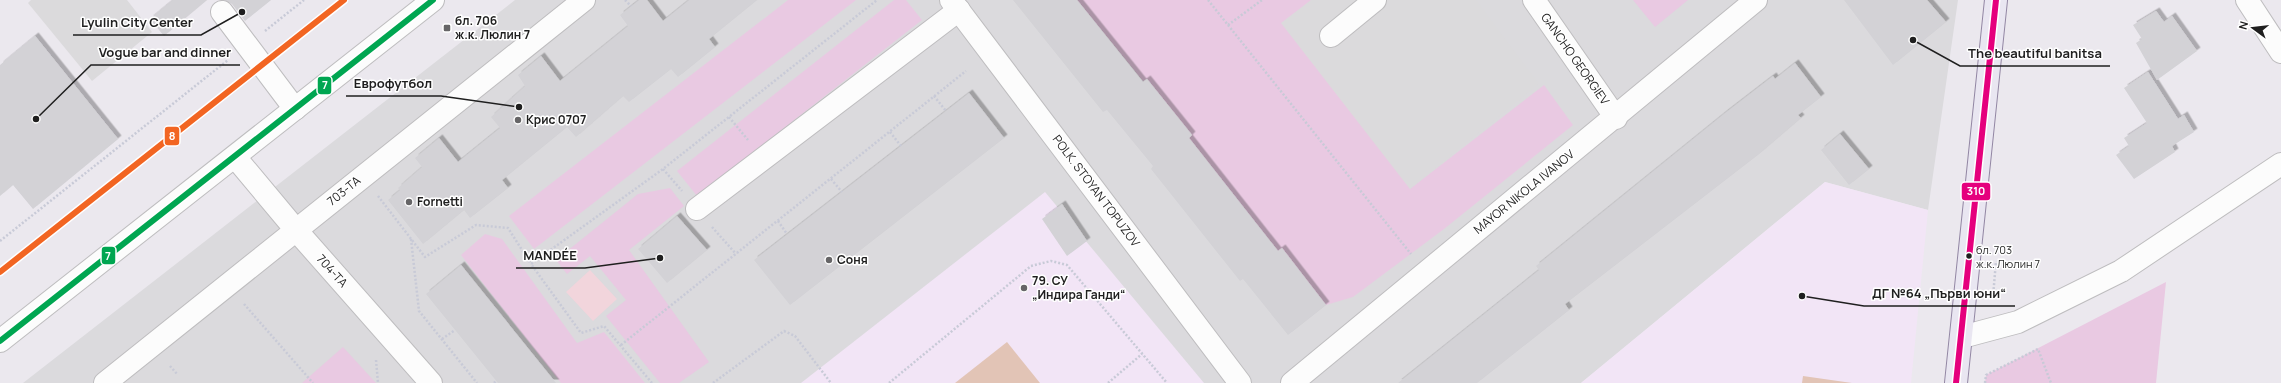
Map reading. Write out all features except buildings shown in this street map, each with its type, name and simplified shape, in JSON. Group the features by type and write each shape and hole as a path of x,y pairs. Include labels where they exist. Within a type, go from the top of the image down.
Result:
{"main road":[{"path":"1956,383 1996,0"}],"street":[{"path":"0,341 433,0"},
{"name":"703-ТА","path":"105,383 584,0"},
{"path":"1331,36 1376,0"},
{"name":"GANCHO GEORGIEV","path":"1534,0 1616,118"},
{"name":"MAYOR NIKOLA IVANOV","path":"1292,383 1425,272 1616,118 1756,0"},
{"path":"2247,0 2273,23 2281,52"},
{"path":"697,209 763,159 955,5"},
{"name":"POLK. STOYAN TOPUZOV","path":"955,5 1240,383"},
{"path":"222,12 295,109"},
{"name":"704-ТА","path":"235,157 296,230 431,383"},
{"path":"1962,337 2018,322 2121,271 2281,164"}],"path":[{"path":"0,241 304,0"},
{"path":"625,0 631,6"},
{"path":"531,264 663,169 877,0"},
{"path":"1208,0 1425,272"},
{"path":"1228,25 1262,0"},
{"path":"621,345 966,71"},
{"path":"934,96 946,111"},
{"path":"729,117 763,159"},
{"path":"890,132 901,146"},
{"path":"362,176 425,257 476,225 508,228 531,264 581,333 604,326 652,383"},
{"path":"831,179 842,192"},
{"path":"697,209 736,254"},
{"path":"778,221 787,234"},
{"path":"411,239 419,311 477,383"},
{"path":"889,383 1031,266 1051,261 1067,265 1167,383"},
{"path":"228,285 313,383"},
{"path":"442,339 455,330"},
{"path":"713,383 784,331 795,336 831,383"},
{"path":"1985,383 1986,375 2038,348 2051,383"},
{"path":"1108,383 1142,354"},
{"path":"170,366 177,374"}],"shaded area":[{"path":"31,0 127,0 152,32 92,81 28,3"},
{"path":"515,0 1958,0 1928,210 1825,182 1581,383 23,383"},
{"path":"788,0 856,0 534,249 509,216"},
{"path":"894,0 906,0 922,20 697,196 677,171"},
{"path":"1077,0 1311,0 1410,189 1544,85 1573,125 1444,229 1353,297 1326,305 1282,249 1278,251 1189,138 1192,135 1147,79 1143,81"},
{"path":"1311,0 1476,0 1539,84 1410,189 1281,23"},
{"path":"1633,0 1688,0 1655,27"},
{"path":"1825,182 1928,210 1911,383 1581,383"},
{"path":"670,188 684,206 629,250 709,362 679,383 660,383 606,316 626,300 590,256 567,274 556,260 638,194"},
{"name":"79. СУ „Индира Ганди“","path":"1045,192 1204,383 801,383"},
{"path":"485,234 502,239 577,343 604,332 645,383 561,383 461,255"},
{"path":"590,270 617,299 593,321 566,292"},
{"path":"2166,282 2156,383 1985,383 1986,375"},
{"path":"1007,342 1040,383 955,383"},
{"path":"343,347 376,383 302,383"},
{"path":"1803,376 1852,383 1802,383"}],"transit line":[{"name":"8","path":"0,272 344,0"},
{"name":"7","path":"0,341 433,0"},
{"name":"310","path":"1956,383 1996,0"}],"place":[{"name":"Lyulin City Center","path":"242,12"},
{"name":"бл. 706 ж.к. Люлин 7","path":"447,28"},
{"name":"The beautiful banitsa","path":"1913,40"},
{"name":"Еврофутбол","path":"519,107"},
{"name":"Vogue bar and dinner","path":"36,119"},
{"name":"Крис 0707","path":"518,120"},
{"name":"Fornetti","path":"409,202"},
{"name":"бл. 703 ж.к. Люлин 7","path":"1969,256"},
{"name":"MANDÉE","path":"660,258"},
{"name":"Соня","path":"829,260"},
{"name":"79. СУ „Индира Ганди“","path":"1024,288"},
{"name":"ДГ №64 „Първи юни“","path":"1802,296"}]}
